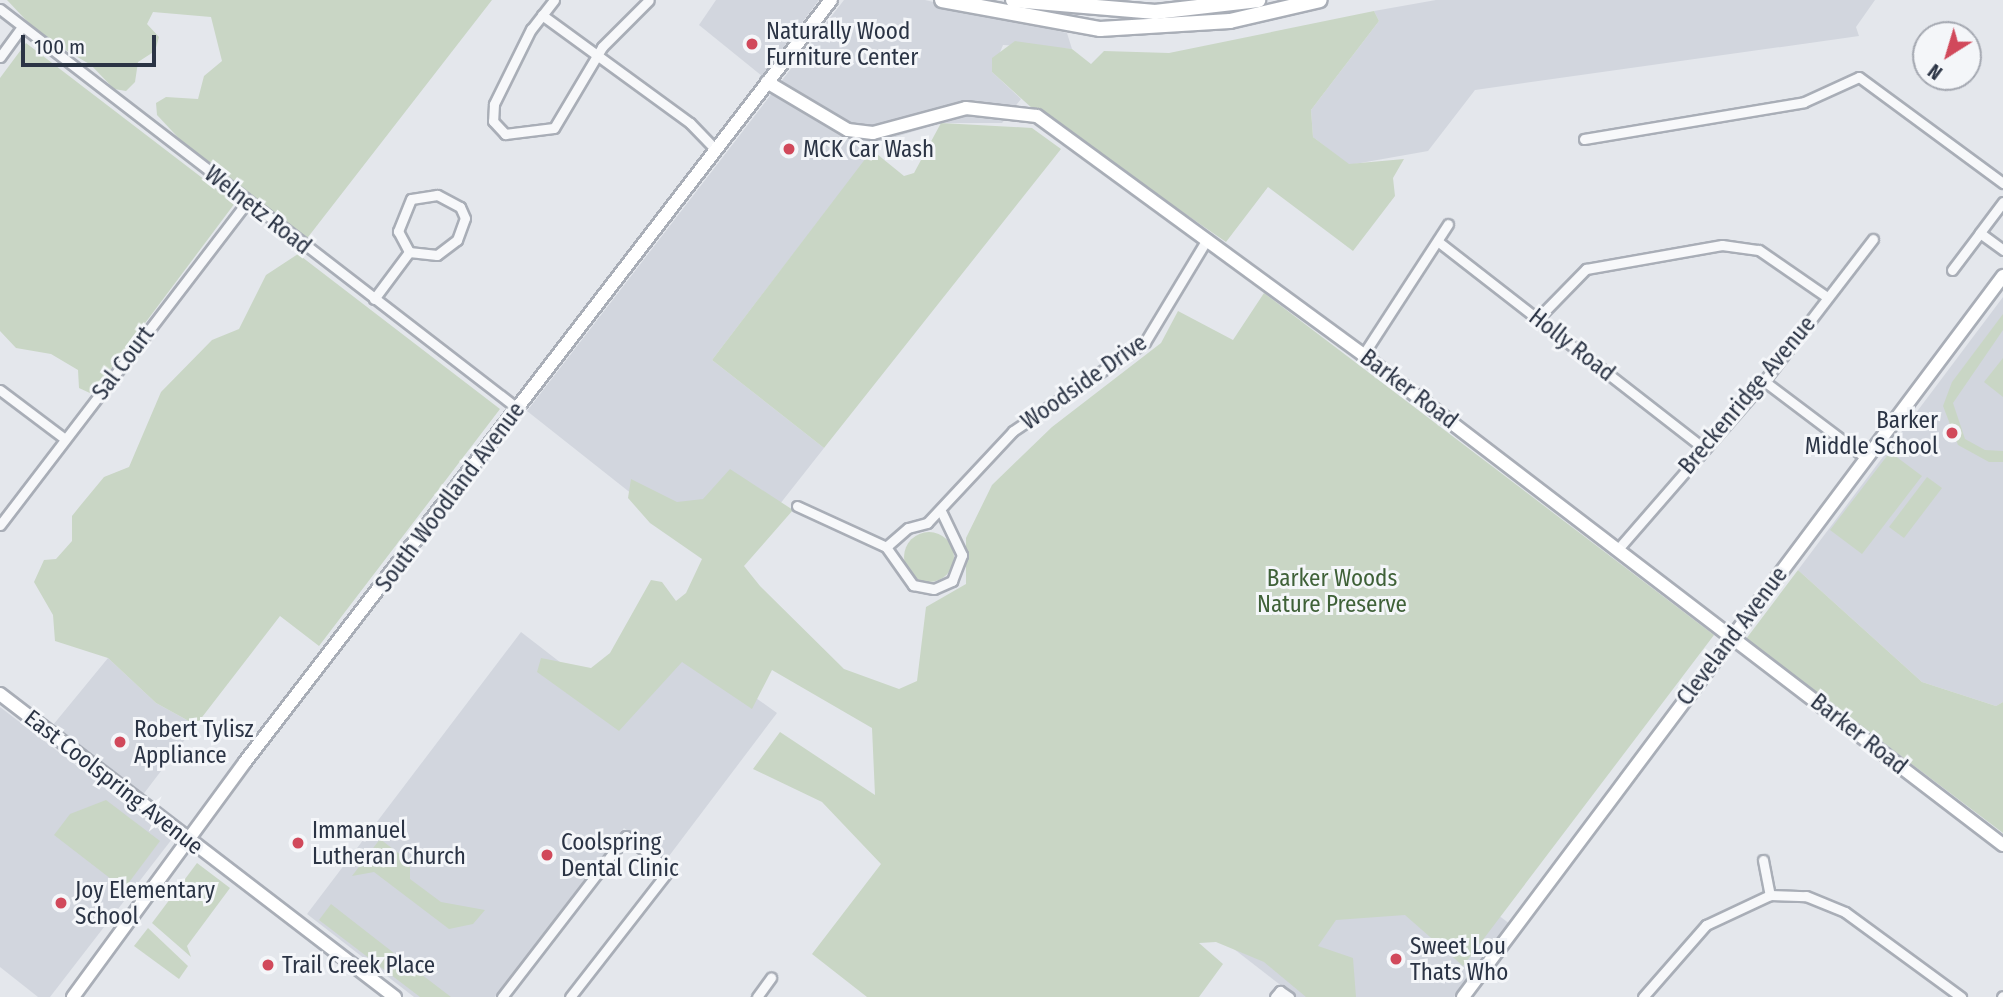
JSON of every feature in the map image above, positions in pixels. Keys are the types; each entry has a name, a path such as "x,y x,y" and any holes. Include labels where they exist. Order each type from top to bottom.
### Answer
{"main road":[{"path":"942,0 1100,29 1208,24 1320,0"},
{"path":"1013,0 1155,12 1258,0"}],"street":[{"path":"554,0 542,15 494,104 498,131 554,128 595,56 649,0"},
{"name":"South Woodland Avenue","path":"73,997 188,839 831,0"},
{"name":"Welnetz Road","path":"0,9 517,408"},
{"path":"542,15 690,123 716,150"},
{"path":"0,57 22,27"},
{"path":"1584,139 1804,102 1859,77 2003,183"},
{"name":"Barker Road","path":"767,82 848,130 873,133 966,108 1037,116 1363,355 2003,845"},
{"path":"437,195 460,207 463,229 448,249 423,256 409,252 398,231 411,199 437,195"},
{"name":"Sal Court","path":"0,525 247,202"},
{"path":"1952,270 2003,202"},
{"path":"1363,355 1440,243 1448,224"},
{"path":"1980,233 2003,250"},
{"name":"Breckenridge Avenue","path":"1619,550 1703,448 1764,380 1873,239"},
{"name":"Woodside Drive","path":"887,547 908,528 942,513 1013,431 1145,342 1206,241"},
{"name":"Holly Road","path":"1440,243 1703,448"},
{"path":"1538,318 1586,268 1721,245 1759,250 1828,297"},
{"path":"374,299 409,252"},
{"name":"Cleveland Avenue","path":"1463,997 2003,276"},
{"path":"1764,380 1866,458"},
{"path":"0,390 65,439"},
{"path":"797,506 887,547 912,585 934,589 952,581 962,555 942,513"},
{"name":"East Coolspring Avenue","path":"0,694 395,997"},
{"path":"502,997 626,836 669,870 570,997"},
{"path":"1763,860 1770,895"},
{"path":"1643,997 1706,925 1770,895 1806,896 1845,912 1961,997"},
{"path":"757,997 771,978"}],"shaded area":[{"path":"716,0 819,0 762,76 699,25"},
{"path":"844,0 925,0 1067,33 1072,49 1003,45 992,72 1021,99 1002,123 941,123 879,142 712,360 824,448 728,570 527,411"},
{"path":"1436,0 1875,0 1856,27 1859,36 1475,90 1428,151 1349,165 1313,137 1311,110 1379,21 1374,11"},
{"name":"Barker Middle School","path":"2003,297 2003,702 1996,706 1922,682 1798,570"},
{"path":"521,632 631,717 687,649 777,713 666,860 624,828 495,997 414,997 307,914"},
{"path":"108,658 156,703 196,725 142,796 53,725"},
{"name":"Joy Elementary School","path":"0,707 172,839 50,997 38,997 0,967"},
{"path":"1327,786 1510,924 1454,997 1296,997 1212,932"}],"green space":[{"path":"7,0 492,0 305,241 187,147 157,115 156,103 166,97 198,99 204,76 222,61 211,17 153,12 147,24 159,37 155,51 138,62 135,82 126,91 114,89 91,65 40,35"},
{"path":"1374,11 1379,21 1311,110 1313,137 1349,164 1404,159 1393,178 1395,196 1353,251 1268,187 1226,242 1033,109 992,72 992,58 1015,41 1072,49 1091,64 1104,51 1169,53"},
{"path":"26,43 235,203 92,394 79,388 78,370 51,354 16,348 0,331 0,78"},
{"path":"941,123 1032,128 1061,149 824,448 712,360 872,150 904,176 914,173"},
{"path":"298,254 500,409 319,646 280,616 196,725 156,703 108,658 55,641 53,615 34,582 44,560 56,559 72,541 72,516 80,506 104,477 129,467 161,392 212,340 239,329 266,275"},
{"name":"Barker Woods Nature Preserve","path":"1264,293 1714,635 1463,966 1405,915 1336,920 1318,946 1353,958 1356,997 1306,997 1264,962 1216,942 1199,943 1223,964 1199,997 867,997 812,954 881,864 822,802 753,769 780,732 875,795 872,728 772,670 752,709 682,662 619,731 537,672 541,658 591,668 610,653 651,580 662,582 676,601 686,593 702,559 650,523 628,498 631,479 677,502 703,499 730,469 793,510 744,566 760,586 844,669 899,689 917,681 926,607 966,584 966,538 992,485 1052,427 1161,343 1178,311 1233,340"},
{"path":"2003,314 2003,330 1953,403 1965,439 1985,450 2003,451 2003,462 1989,462 1958,445 1943,406 1952,382"},
{"path":"2003,358 2003,397 1984,382"},
{"path":"1890,452 1922,476 1862,554 1830,530"},
{"path":"1927,477 1942,488 1904,538 1889,527"},
{"path":"929,532 947,539 954,557 947,575 929,582 911,575 904,557 911,539"},
{"path":"1798,570 1922,682 1996,706 2003,702 2003,833 1746,639"},
{"path":"106,800 160,841 124,889 54,835 70,814"},
{"path":"380,839 410,862 410,879 441,902 485,910 473,924 449,929 374,872 352,876"},
{"path":"197,863 230,888 187,946 191,957 152,923"},
{"path":"331,904 451,997 420,997 319,920"},
{"path":"148,928 188,966 179,979 134,946"}],"place":[{"name":"Naturally Wood Furniture Center","path":"752,44"},
{"name":"MCK Car Wash","path":"789,149"},
{"name":"Barker Middle School","path":"1952,433"},
{"name":"Robert Tylisz Appliance","path":"120,742"},
{"name":"Immanuel Lutheran Church","path":"298,843"},
{"name":"Coolspring Dental Clinic","path":"547,855"},
{"name":"Joy Elementary School","path":"61,903"},
{"name":"Sweet Lou Thats Who","path":"1396,959"},
{"name":"Trail Creek Place","path":"268,965"}]}
